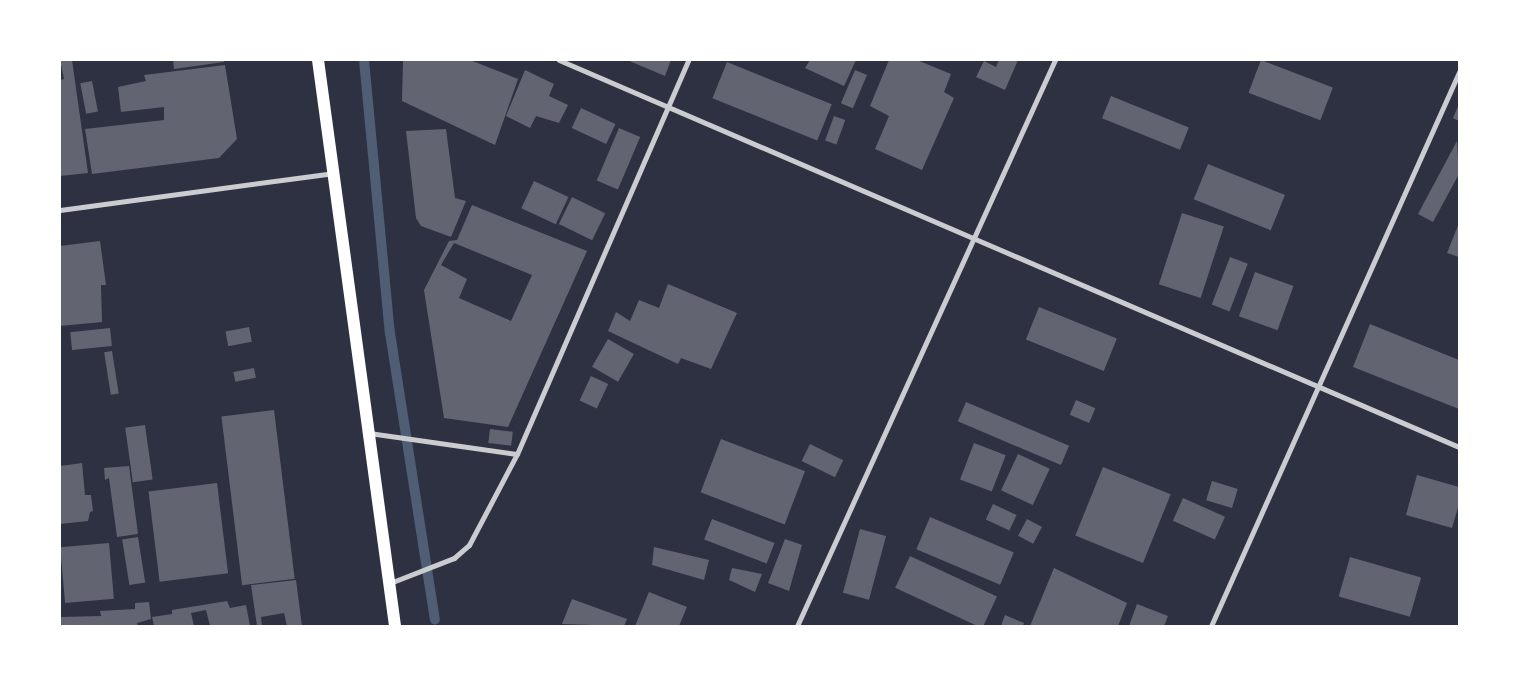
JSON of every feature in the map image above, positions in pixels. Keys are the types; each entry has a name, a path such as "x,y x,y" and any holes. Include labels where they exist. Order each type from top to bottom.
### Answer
{"main road":[{"path":"318,60 395,626"}],"street":[{"path":"560,60 1459,447"},
{"path":"389,583 454,558 469,545 517,454 688,60"},
{"path":"797,626 1055,60"},
{"path":"1212,626 1459,72"},
{"path":"60,210 333,172"},
{"path":"369,433 517,454"}],"building":[{"path":"60,60 72,60 88,173 60,176 60,80 64,79"},
{"path":"173,60 224,60 224,62 174,69"},
{"path":"403,60 470,60 518,79 495,145 402,101"},
{"path":"627,60 671,60 665,76"},
{"path":"810,60 856,60 844,86 805,68"},
{"path":"889,60 917,60 951,74 944,92 954,98 922,170 875,149 889,116 870,106"},
{"path":"999,60 1018,60 1005,90 976,77 984,61 996,67"},
{"path":"1261,60 1333,88 1320,120 1248,93"},
{"path":"727,62 832,104 817,140 712,98"},
{"path":"225,65 237,139 219,158 92,174 85,129 164,120 164,107 121,112 118,87 146,81 144,75"},
{"path":"525,70 554,84 549,96 568,105 559,123 536,116 530,128 506,116"},
{"path":"855,70 867,75 853,108 841,103"},
{"path":"92,81 98,111 86,114 80,83"},
{"path":"1111,96 1189,127 1180,150 1102,118"},
{"path":"1459,104 1459,121 1453,118"},
{"path":"581,108 615,124 606,144 572,128"},
{"path":"834,116 845,120 836,145 825,140"},
{"path":"619,128 640,137 618,189 597,180"},
{"path":"446,129 455,198 466,201 451,237 421,226 416,218 406,131"},
{"path":"1457,141 1459,174 1433,222 1418,214"},
{"path":"1208,164 1285,195 1271,230 1194,199"},
{"path":"534,181 568,197 556,224 521,208"},
{"path":"572,197 605,213 592,240 559,224"},
{"path":"472,205 587,251 508,427 444,418 424,290 449,241 457,240","holes":["454,243 532,275 511,321 459,298 467,279 441,265"]},
{"path":"1182,213 1224,227 1201,298 1159,284"},
{"path":"1459,223 1459,257 1447,253"},
{"path":"100,241 106,285 101,285 102,322 60,326 60,246"},
{"path":"1230,257 1248,264 1229,311 1212,305"},
{"path":"1255,272 1294,286 1277,330 1239,316"},
{"path":"668,284 737,313 711,369 681,358 678,364 608,331 616,312 630,321 639,300 659,308"},
{"path":"1039,307 1117,338 1104,371 1026,339"},
{"path":"1370,324 1459,360 1459,409 1353,367"},
{"path":"249,327 252,342 228,346 225,332"},
{"path":"110,328 112,346 72,350 70,332"},
{"path":"608,339 634,354 618,382 592,367"},
{"path":"112,351 119,393 111,395 104,352"},
{"path":"254,368 256,378 235,382 233,372"},
{"path":"591,376 608,384 597,409 580,400"},
{"path":"1076,400 1095,408 1089,423 1070,415"},
{"path":"966,402 1069,446 1061,465 958,421"},
{"path":"274,410 295,579 242,585 221,416"},
{"path":"145,425 153,479 133,482 125,428"},
{"path":"490,429 513,432 511,446 488,443"},
{"path":"721,439 805,471 785,524 701,492"},
{"path":"974,443 1006,455 992,492 960,479"},
{"path":"810,444 843,460 835,477 802,461"},
{"path":"1018,454 1050,469 1033,505 1001,490"},
{"path":"82,463 85,495 91,495 93,511 90,512 88,521 60,524 60,466"},
{"path":"129,466 138,534 117,537 109,478 105,480 104,468"},
{"path":"1103,467 1171,494 1143,563 1075,536"},
{"path":"1417,475 1459,487 1459,504 1452,528 1406,515"},
{"path":"1212,481 1238,489 1232,508 1206,500"},
{"path":"217,483 228,573 160,582 149,491"},
{"path":"1183,498 1225,517 1215,540 1173,521"},
{"path":"993,504 1017,515 1009,530 986,519"},
{"path":"930,517 1014,553 1000,585 916,549"},
{"path":"712,519 775,543 767,564 704,540"},
{"path":"1027,519 1042,527 1033,544 1018,536"},
{"path":"860,529 886,536 869,600 843,593"},
{"path":"138,537 145,582 129,585 122,540"},
{"path":"785,539 802,545 789,591 768,583"},
{"path":"109,543 114,599 65,603 60,547"},
{"path":"654,547 709,560 704,580 652,565"},
{"path":"910,556 997,597 983,626 977,626 895,588"},
{"path":"1350,557 1421,577 1410,617 1339,596"},
{"path":"732,568 762,574 755,592 729,580"},
{"path":"1054,568 1127,603 1118,626 1030,626"},
{"path":"296,580 302,626 287,626 284,613 261,617 262,626 257,626 251,585"},
{"path":"649,592 687,607 679,626 635,626"},
{"path":"572,599 627,619 624,626 562,624"},
{"path":"227,601 230,608 246,605 250,626 210,626 206,610 191,613 194,626 154,626 152,617 172,614 172,610"},
{"path":"149,602 151,619 137,623 138,626 60,626 60,617 101,616 100,611 135,609 135,603"},
{"path":"1137,604 1168,616 1164,626 1129,626"},
{"path":"1005,615 1024,623 1023,626 1001,626"}],"waterway":[{"path":"364,60 390,333 435,619"}]}
